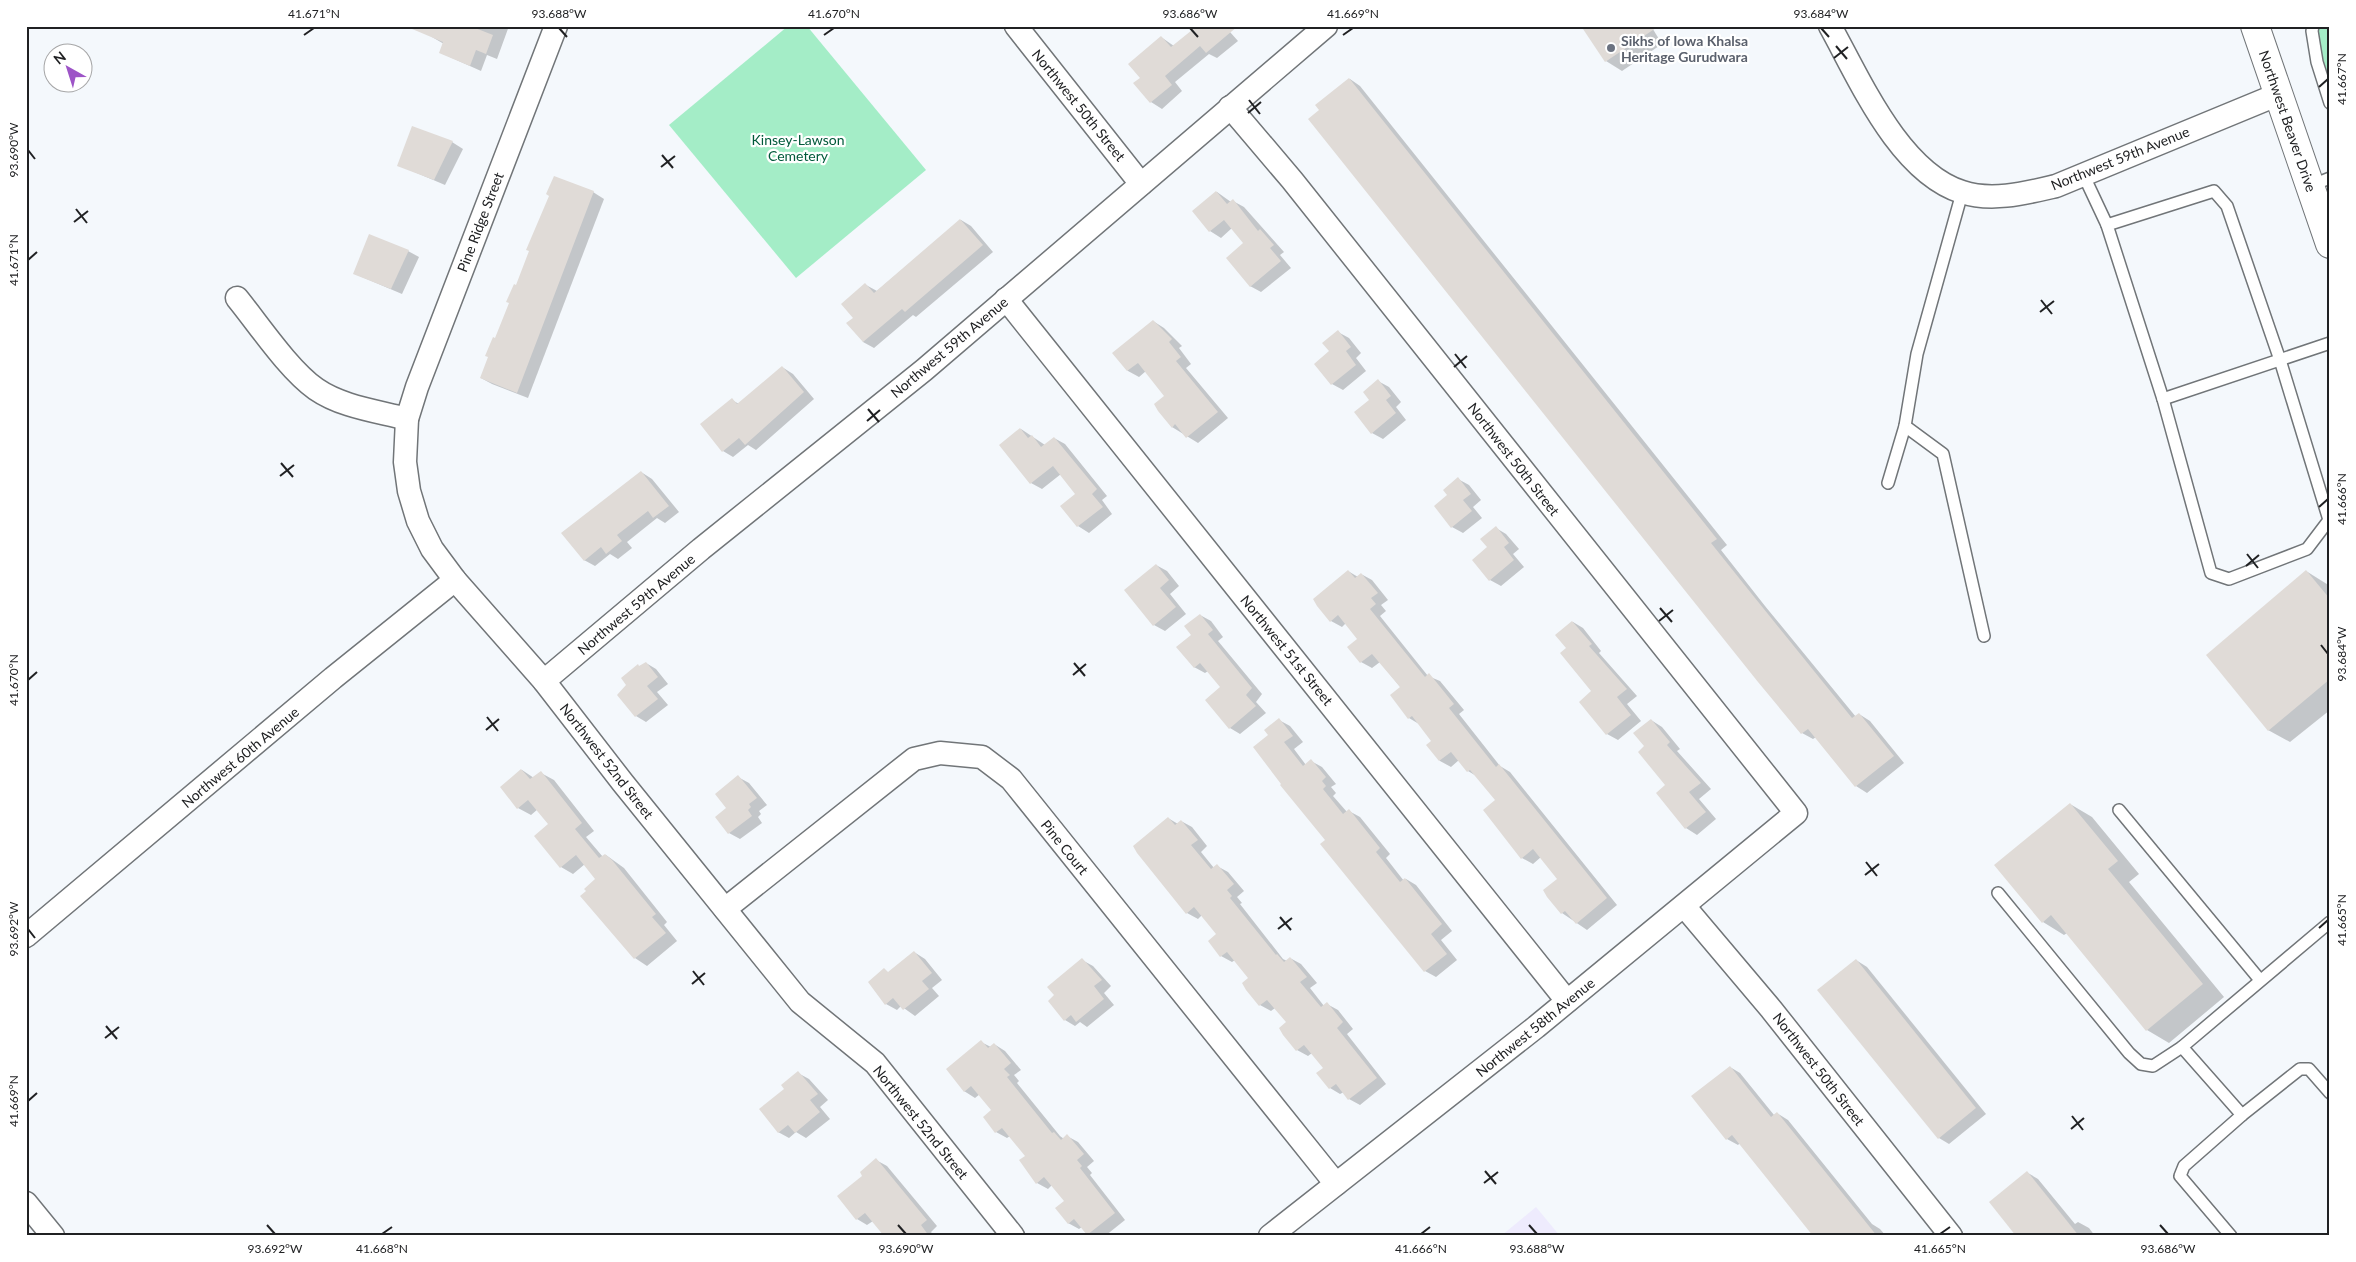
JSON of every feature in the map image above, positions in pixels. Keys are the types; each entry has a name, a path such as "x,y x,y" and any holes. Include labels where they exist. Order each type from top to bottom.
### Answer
{"main road":[{"name":"Northwest Beaver Drive","path":"2255,26 2279,94 2320,182 2330,244"}],"street":[{"name":"Pine Ridge Street","path":"407,419 416,387 556,26"},
{"name":"Northwest 50th Street","path":"1016,26 1141,184"},
{"name":"Northwest 59th Avenue","path":"544,681 701,550 924,370 1326,26"},
{"name":"Northwest 59th Avenue","path":"1830,26 1876,108 1909,155 1936,180 1962,193 1988,196 2017,195 2056,186 2279,94"},
{"name":"Northwest 50th Street","path":"1230,107 1292,180 1796,813"},
{"path":"237,298 292,365 315,388 344,403 407,419"},
{"name":"Northwest 51st Street","path":"1006,299 1567,1001"},
{"name":"Northwest 52nd Street","path":"407,419 405,462 409,490 418,521 432,549 455,580 544,681 623,783 800,1002 875,1064 1013,1236"},
{"name":"Northwest 60th Avenue","path":"26,936 333,678 455,580"},
{"name":"Pine Court","path":"726,909 914,759 940,753 982,757 1011,780 1336,1184"},
{"name":"Northwest 58th Avenue","path":"1270,1236 1567,1001 1796,813"},
{"name":"Northwest 50th Street","path":"1684,906 1771,1009 1951,1236"},
{"path":"26,1203 53,1236"}],"lane":[{"path":"2313,26 2312,31 2317,62 2330,103"},
{"path":"2083,174 2108,225 2163,400 2211,573 2229,579 2307,549 2329,520 2280,360 2227,206 2214,191 2108,225"},
{"path":"1888,483 1905,426 1917,354 1962,193"},
{"path":"2163,400 2330,343"},
{"path":"1905,426 1943,454 1984,636"},
{"path":"2119,810 2260,980"},
{"path":"1998,893 2129,1054 2140,1064 2153,1066 2182,1047 2330,922"},
{"path":"2182,1047 2242,1115"},
{"path":"2231,1236 2180,1176 2184,1166 2242,1115 2300,1069 2309,1069 2330,1093"}],"shaded area":[{"path":"1536,1207 1560,1236 1501,1236"}],"green space":[{"name":"Kinsey-Lawson Cemetery","path":"788,26 807,26 926,170 796,278 669,125"},
{"path":"2309,26 2330,26 2330,90"}],"building":[{"path":"405,26 470,26 493,35 486,54 476,50 470,66 439,53 443,42"},
{"path":"1197,26 1238,26 1206,53 1200,46 1165,76 1172,85 1150,103 1133,83 1140,78 1128,64 1161,36 1171,47"},
{"name":"Sikhs of Iowa Khalsa Heritage Gurudwara","path":"1581,26 1659,26 1605,62"},
{"path":"1349,78 1717,539 1711,543 1755,598 1852,718 1859,713 1894,756 1855,787 1808,729 1801,734 1758,682 1308,119 1319,110 1315,105"},
{"path":"412,126 453,141 434,180 397,166"},
{"path":"554,176 594,191 517,393 480,378 488,357 485,356 493,337 495,338 509,303 506,302 514,284 516,285 529,251 526,250 549,196 546,194"},
{"path":"1216,191 1227,204 1233,199 1258,231 1260,229 1274,245 1270,248 1281,261 1250,287 1226,258 1243,243 1224,220 1209,232 1192,211"},
{"path":"960,219 983,245 905,312 902,309 863,342 846,323 853,318 841,304 865,283 874,293"},
{"path":"369,234 409,250 391,289 353,274"},
{"path":"1153,320 1172,339 1169,342 1181,357 1176,361 1218,412 1186,438 1175,424 1172,428 1158,411 1154,404 1164,396 1138,363 1127,371 1112,353"},
{"path":"1338,330 1351,347 1346,351 1356,365 1331,385 1314,364 1329,351 1322,343"},
{"path":"782,366 804,392 745,445 739,438 722,452 700,424 732,398 737,404"},
{"path":"1378,379 1391,396 1386,400 1396,413 1371,434 1354,412 1369,400 1363,392"},
{"path":"1020,428 1028,438 1032,435 1041,447 1054,437 1097,489 1092,494 1103,507 1077,527 1060,506 1075,494 1053,466 1030,484 999,445"},
{"path":"641,471 669,506 653,518 648,511 617,535 622,541 606,554 601,547 584,561 561,533"},
{"path":"1458,477 1471,494 1463,500 1472,511 1451,528 1434,506 1447,495 1443,490"},
{"path":"1496,526 1509,543 1504,547 1514,560 1489,581 1472,560 1487,547 1480,539"},
{"path":"1156,564 1169,580 1160,588 1176,607 1153,626 1124,590"},
{"path":"1348,570 1355,578 1361,573 1378,593 1371,598 1376,604 1370,609 1425,677 1429,673 1454,704 1449,708 1496,767 1499,764 1607,898 1576,924 1565,911 1561,914 1547,897 1543,890 1557,879 1533,849 1521,859 1483,810 1495,800 1470,770 1467,772 1451,752 1439,761 1426,745 1431,741 1412,716 1408,719 1390,695 1400,687 1372,654 1360,663 1347,647 1357,639 1338,615 1330,622 1317,606 1313,599"},
{"path":"2306,570 2330,599 2330,679 2268,731 2206,655"},
{"path":"1200,614 1213,630 1208,634 1252,688 1246,695 1256,706 1229,729 1205,700 1220,687 1200,663 1194,668 1176,647 1191,635 1184,626"},
{"path":"1572,621 1592,644 1589,646 1627,689 1617,697 1631,715 1606,735 1579,702 1591,691 1560,653 1566,648 1555,635"},
{"path":"646,662 658,677 647,686 658,699 635,717 617,695 626,685 621,678 638,664 639,666"},
{"path":"1279,718 1293,736 1284,742 1303,766 1311,759 1326,777 1322,781 1326,786 1323,789 1343,814 1349,809 1380,848 1376,852 1400,882 1405,878 1442,924 1431,934 1447,954 1424,972 1320,844 1325,840 1280,785 1253,747 1268,735 1264,730"},
{"path":"1651,719 1670,742 1667,745 1701,783 1689,792 1706,812 1685,829 1656,793 1665,785 1638,752 1644,746 1633,733"},
{"path":"521,769 530,779 541,771 582,823 575,829 599,858 605,854 612,860 656,914 652,917 666,933 634,959 580,896 586,891 584,889 595,879 576,855 560,868 534,836 548,824 528,800 517,809 500,787"},
{"path":"738,775 757,798 749,804 751,807 748,810 752,816 728,834 715,817 726,808 715,794"},
{"path":"2070,803 2118,861 2108,869 2203,984 2146,1031 2051,915 2042,923 1994,865"},
{"path":"1168,817 1175,825 1181,820 1198,840 1191,845 1211,869 1217,864 1234,884 1227,890 1232,896 1230,898 1276,955 1284,962 1290,957 1307,977 1300,982 1321,1007 1327,1002 1343,1022 1337,1028 1377,1078 1348,1100 1336,1084 1329,1089 1316,1073 1323,1068 1304,1045 1296,1051 1283,1035 1279,1028 1286,1022 1267,1000 1259,1006 1246,990 1242,983 1248,978 1227,952 1220,957 1208,941 1216,934 1194,907 1186,914 1137,853 1133,846"},
{"path":"914,951 932,973 922,981 929,989 903,1010 893,998 885,1005 868,982 884,968 888,972"},
{"path":"1082,958 1102,980 1094,986 1104,999 1076,1022 1071,1015 1064,1021 1048,1001 1054,995 1047,987"},
{"path":"1856,959 1976,1108 1938,1139 1817,990"},
{"path":"981,1040 988,1048 994,1043 1011,1063 1004,1069 1010,1075 1007,1077 1052,1133 1054,1132 1061,1140 1067,1134 1084,1154 1077,1160 1082,1166 1080,1168 1115,1213 1087,1235 1074,1219 1068,1224 1055,1208 1064,1201 1044,1177 1036,1184 1019,1160 1025,1156 1002,1128 995,1133 983,1117 991,1110 971,1086 964,1092 946,1069"},
{"path":"1730,1066 1771,1117 1777,1112 1877,1236 1813,1236 1732,1135 1726,1140 1691,1096"},
{"path":"798,1071 818,1094 810,1100 820,1112 795,1133 788,1125 778,1133 759,1109 784,1089 781,1085"},
{"path":"876,1158 927,1220 921,1225 929,1236 884,1236 865,1213 856,1220 837,1196 862,1176 860,1172"},
{"path":"2027,1171 2079,1236 2016,1236 1989,1202"}],"place":[{"name":"Sikhs of Iowa Khalsa Heritage Gurudwara","path":"1611,48"}]}
